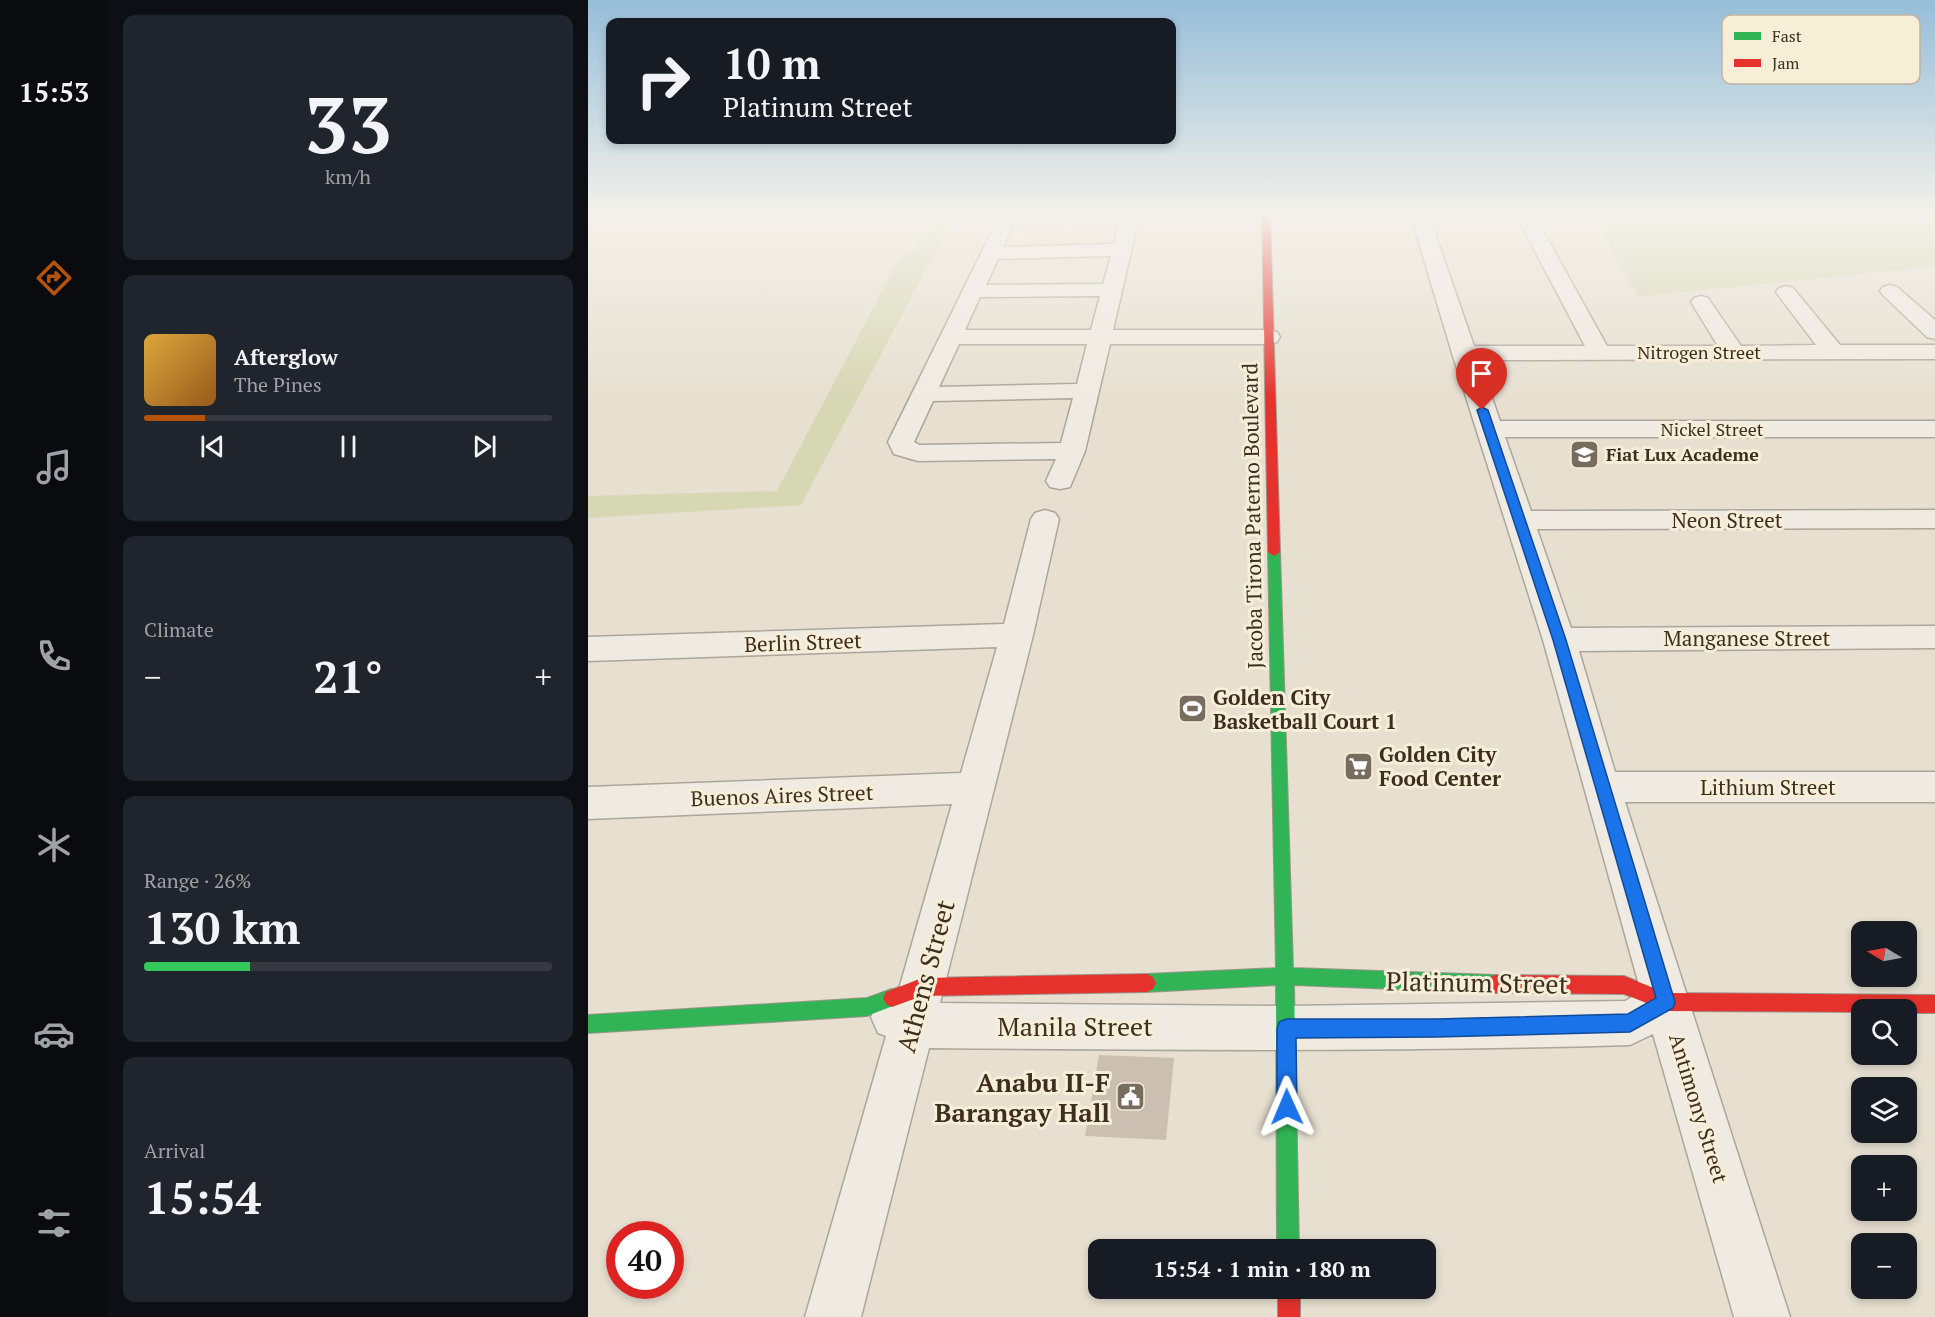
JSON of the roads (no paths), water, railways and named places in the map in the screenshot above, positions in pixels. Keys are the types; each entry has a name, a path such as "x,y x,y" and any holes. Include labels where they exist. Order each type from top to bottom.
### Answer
{"street":[{"path":"982,274 900,442 903,449 918,453 1072,451"},
{"path":"1060,481 1072,451 1116,274"},
{"name":"Jacoba Tirona Paterno Boulevard","path":"1267,274 1285,976 1288,1239"},
{"name":"Antimony Street","path":"1438,274 1559,640 1601,787 1762,1317"},
{"path":"1557,274 1600,353"},
{"path":"974,291 1112,290"},
{"path":"1890,291 1935,332"},
{"path":"1786,292 1834,353"},
{"path":"1701,303 1733,351"},
{"path":"952,337 1269,337"},
{"name":"Nitrogen Street","path":"1463,353 1935,352"},
{"path":"924,394 1088,391"},
{"name":"Nickel Street","path":"1489,429 1935,429"},
{"name":"Athens Street","path":"833,1317 1017,634 1045,519"},
{"name":"Neon Street","path":"1518,520 1935,519"},
{"name":"Berlin Street","path":"588,649 1017,634"},
{"name":"Manganese Street","path":"1559,640 1935,636"},
{"name":"Lithium Street","path":"1601,787 1935,787"},
{"name":"Buenos Aires Street","path":"588,803 976,788"},
{"name":"Platinum Street","path":"1285,976 1433,983 1624,985 1666,1002 1935,1004"},
{"name":"Manila Street","path":"917,1006 1100,986 1285,976"},
{"name":"Platinum Street","path":"1286,1029 1630,1023 1666,1002"},
{"name":"Manila Street","path":"588,1024 917,1006 1286,1029"},
{"path":"1289,1299 1289,1317"}],"place":[{"name":"Fiat Lux Academe","path":"1585,454"},
{"name":"Golden City Basketball Court 1","path":"1192,709"},
{"name":"Golden City Food Center","path":"1358,766"},
{"name":"Anabu II-F Barangay Hall","path":"1131,1097"}]}
